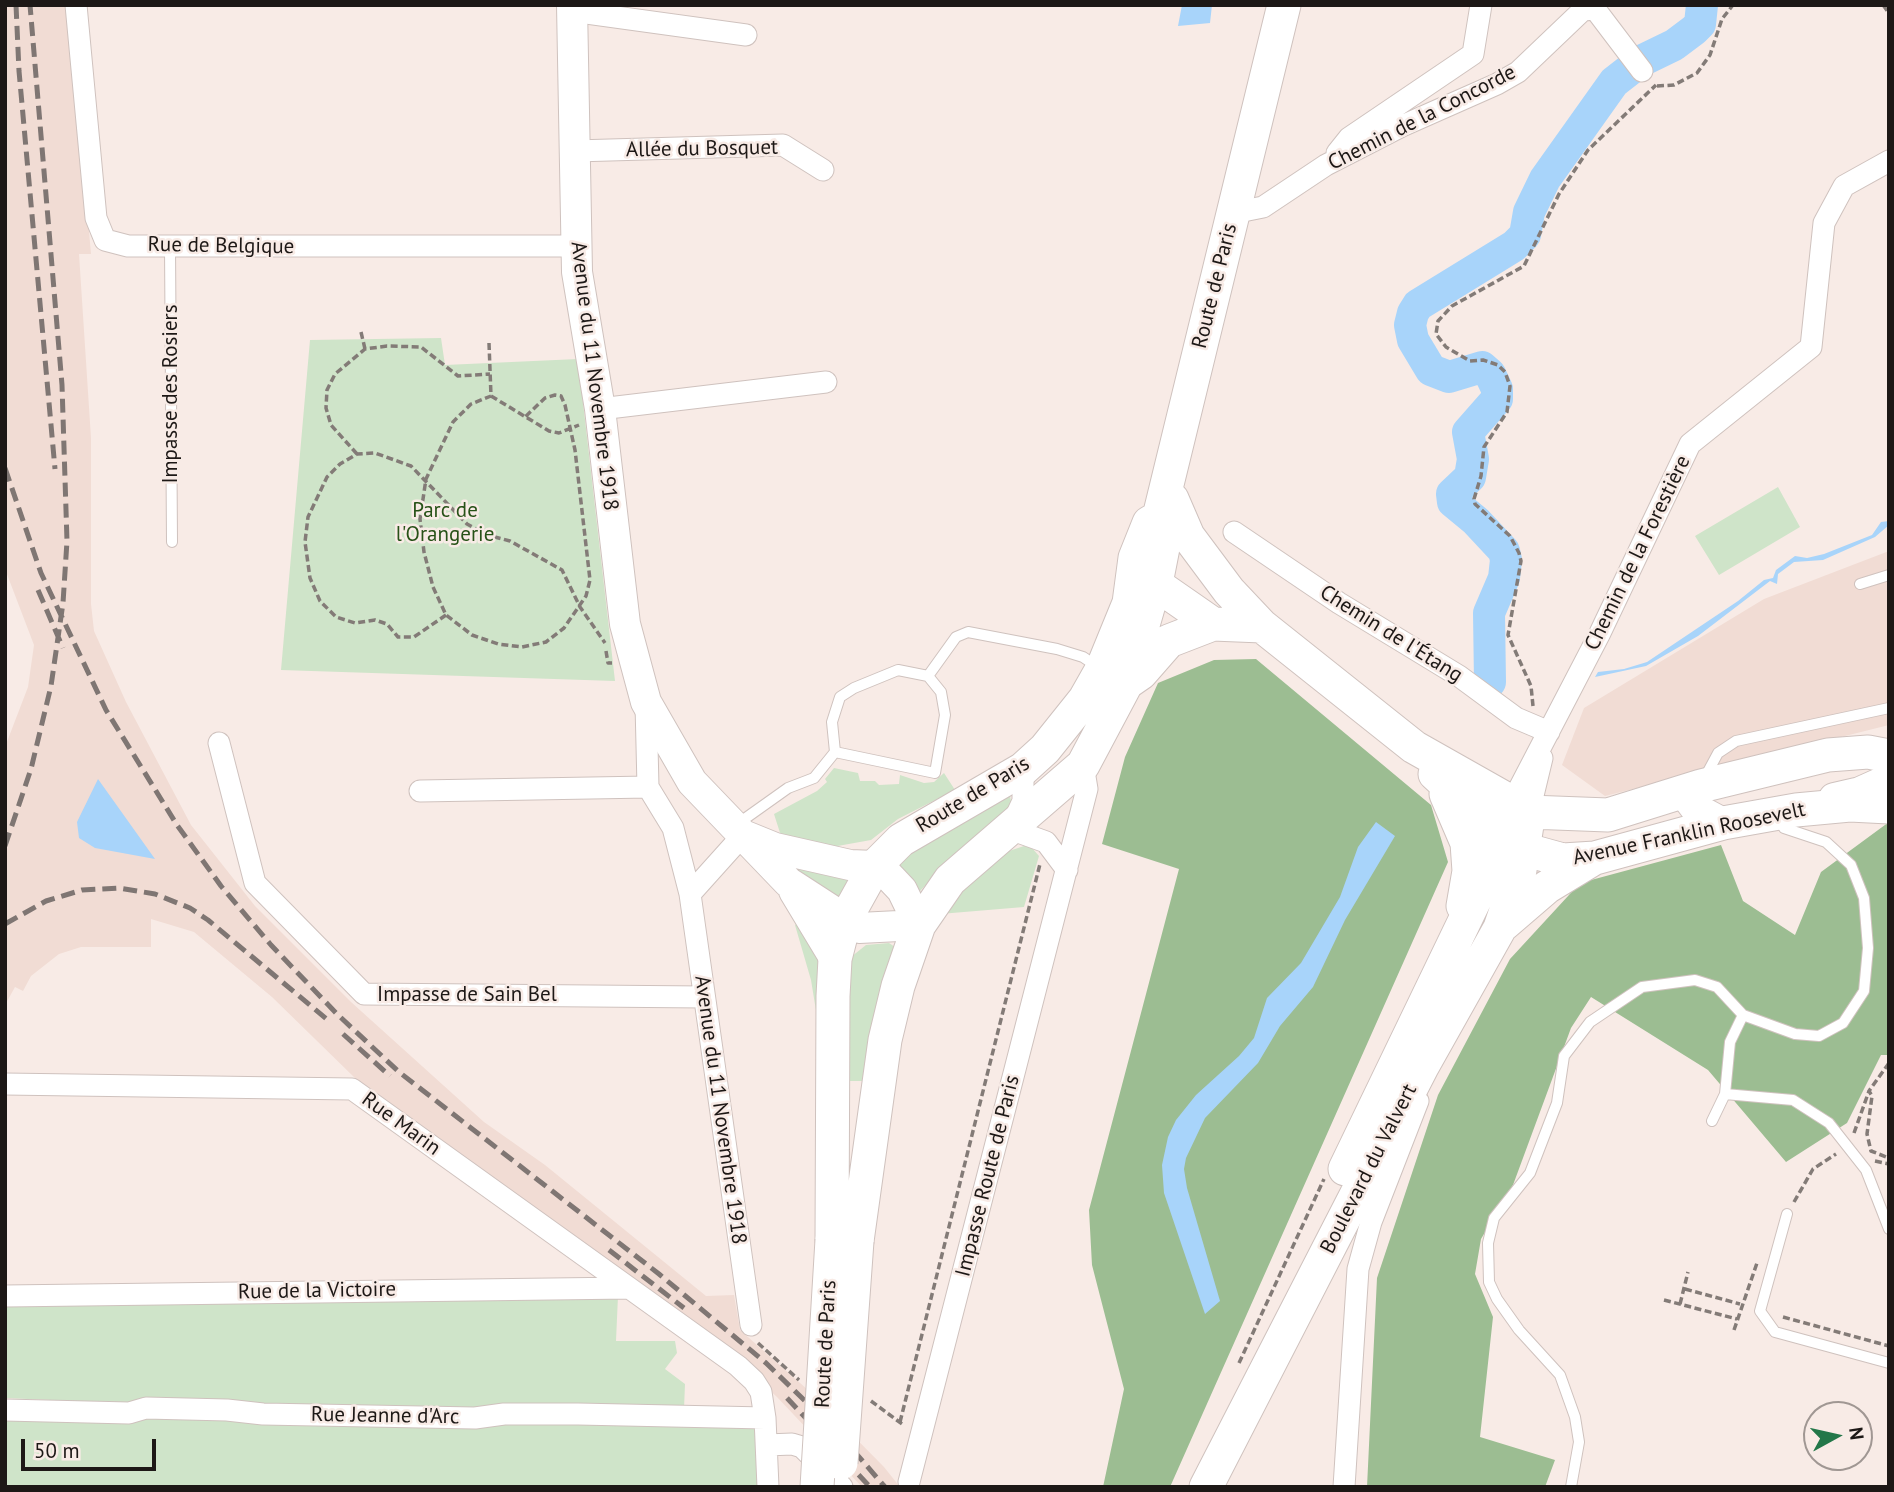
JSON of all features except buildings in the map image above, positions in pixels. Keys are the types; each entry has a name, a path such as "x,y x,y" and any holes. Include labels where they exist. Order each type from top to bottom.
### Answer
{"main road":[{"name":"Route de Paris","path":"817,1487 845,1241 898,986 919,925 950,880 1083,765 1115,681 1142,593 1147,555 1166,508 1239,209 1284,5"},
{"name":"Route de Paris","path":"1239,209 1294,5"},
{"name":"Avenue du 11 Novembre 1918","path":"572,8 576,246 600,409 625,624 646,702 692,782 788,882 845,920 870,930 919,925"},
{"path":"1166,508 1228,591 1262,626 1414,747 1434,773 1459,819 1467,843 1469,871 1465,900 1429,991"},
{"path":"1142,593 1228,591"},
{"path":"1142,593 1213,624 1262,626"},
{"path":"1115,681 1140,673 1169,641 1213,624"},
{"name":"Route de Paris","path":"841,1487 845,1241 835,959 845,920 875,866 910,833 1023,769 1045,749 1085,699 1115,681"},
{"name":"Avenue Franklin Roosevelt","path":"1414,747 1520,808 1608,816 1697,787 1828,755 1868,752 1889,756"},
{"path":"1828,755 1846,762 1853,779 1845,793 1834,798"},
{"name":"Avenue Franklin Roosevelt","path":"1434,773 1513,843 1563,860 1595,858 1723,823 1776,813 1850,805 1889,807"},
{"path":"1697,787 1689,800 1695,808 1723,823 1750,813 1860,792 1889,779"},
{"name":"Chemin de la Forestière","path":"1513,843 1520,808"},
{"name":"Avenue du 11 Novembre 1918","path":"739,830 775,848 850,865 875,866"},
{"name":"Boulevard du Valvert","path":"1205,1487 1422,1067 1500,928 1517,881 1513,843"},
{"name":"Boulevard du Valvert","path":"1205,1487 1212,1445 1429,991 1513,843"},
{"path":"1500,928 1537,894 1595,858"},
{"path":"875,866 886,872 902,890 919,925"},
{"path":"788,882 835,959"}],"street":[{"name":"Rue de Belgique","path":"76,5 96,218 105,240 128,246 576,246"},
{"path":"1326,165 1349,138 1473,54 1482,5"},
{"path":"572,8 746,34"},
{"name":"Chemin de la Concorde","path":"1239,209 1263,207 1326,165 1507,78 1583,10 1595,9 1644,72"},
{"name":"Allée du Bosquet","path":"576,151 783,145 823,170"},
{"name":"Chemin de la Forestière","path":"1520,808 1540,728 1690,444 1811,347 1824,223 1844,186 1889,161"},
{"path":"600,409 826,382"},
{"name":"Chemin de l'Étang","path":"1234,532 1339,603 1459,676 1516,718 1540,728"},
{"name":"Avenue du 11 Novembre 1918","path":"646,702 648,787 673,828 690,894 751,1325"},
{"name":"Impasse de Sain Bel","path":"219,743 255,883 364,994 704,997"},
{"name":"Impasse Route de Paris","path":"909,1482 1087,789 1083,765"},
{"path":"1023,769 1023,801 1010,829 1046,842 1067,870"},
{"path":"421,791 648,787"},
{"path":"690,894 739,830"},
{"path":"1343,1487 1347,1467 1358,1269 1371,1222 1417,1109 1422,1067"},
{"name":"Rue Marin","path":"5,1084 352,1089 754,1381 761,1392 765,1418"},
{"path":"1358,1141 1371,1222"},
{"name":"Rue de la Victoire","path":"5,1296 629,1288"},
{"name":"Rue Jeanne d'Arc","path":"5,1410 129,1413 146,1408 227,1410 263,1414 475,1418 503,1414 765,1418"},
{"path":"765,1418 768,1487"},
{"path":"767,1445 802,1447 841,1487"}],"lane":[{"name":"Impasse des Rosiers","path":"170,246 172,541"},
{"path":"1860,584 1889,575"},
{"path":"928,676 956,638 968,632 1057,649 1083,657 1115,681"},
{"path":"739,830 788,788 814,778 835,752 832,722 840,697 854,688 898,670 928,676 940,692 945,715 935,773 835,752"},
{"path":"1697,787 1718,753 1736,741 1889,708"},
{"path":"1572,1487 1579,1442 1575,1417 1560,1375 1519,1330 1497,1299 1489,1282 1488,1243 1494,1218 1530,1173 1557,1103 1564,1056 1590,1022 1642,987 1695,980 1717,987 1744,1014 1795,1034 1819,1036 1843,1023 1864,992 1868,948 1864,898 1851,865 1826,842 1784,828 1776,813"},
{"path":"1712,1121 1725,1094 1730,1042 1744,1014"},
{"path":"1725,1094 1793,1100 1829,1123 1866,1170 1889,1229"},
{"path":"1787,1214 1760,1311 1774,1332 1889,1363"}],"path":[{"path":"1540,728 1531,686 1508,635 1521,562 1519,553 1510,537 1475,504 1474,499 1481,476 1484,447 1507,412 1510,386 1505,372 1498,365 1483,360 1470,361 1446,347 1436,334 1438,321 1452,306 1524,266 1559,194 1588,150 1634,104 1644,72 1674,85 1697,73 1710,55 1722,19 1733,5"},
{"path":"1883,5 1889,13"},
{"path":"361,332 365,349"},
{"path":"489,343 491,396"},
{"path":"358,454 331,425 326,408 327,390 335,374 365,349 387,346 421,347 458,376 491,374"},
{"path":"491,396 549,431 559,433 570,430 600,409"},
{"path":"491,396 471,404 453,422 426,479 420,519 424,552 433,587 446,615 472,635 498,644 522,647 546,642 564,628 580,607 590,580 570,430 561,396 545,398 525,417"},
{"path":"446,615 414,637 398,637 387,624 375,620 355,623 336,617 320,601 310,578 305,542 307,517 327,477 358,454 375,453 411,466 467,524 487,535 510,541 562,570 580,607"},
{"path":"900,1422 1046,842"},
{"path":"1858,1126 1869,1091 1889,1063"},
{"path":"1869,1091 1872,1096 1867,1134 1871,1151 1889,1158"},
{"path":"1680,1304 1688,1272"},
{"path":"1685,1289 1741,1304"},
{"path":"1664,1300 1737,1319"},
{"path":"1760,1311 1889,1346"},
{"path":"751,1325 759,1345 803,1384 804,1374"},
{"path":"864,1396 921,1438"}],"shaded area":[{"path":"5,5 69,5 91,254 79,254 91,438 91,604 94,631 126,702 191,825 255,906 351,1002 484,1122 545,1165 706,1296 734,1295 740,1330 808,1390 884,1467 900,1487 862,1487 777,1397 733,1357 357,1080 272,997 194,932 151,919 151,947 81,947 59,954 31,976 23,991 15,987 5,1005 5,747 28,687 34,645 5,569"},
{"path":"1889,551 1889,725 1605,796 1562,765 1584,708 1764,599"}],"green space":[{"name":"Parc de l'Orangerie","path":"441,338 445,365 578,359 615,681 281,670 310,340"},
{"path":"1778,487 1800,527 1719,575 1695,536"},
{"path":"1256,659 1431,805 1448,862 1170,1487 1103,1487 1124,1389 1092,1265 1089,1210 1179,869 1102,844 1125,757 1158,683 1214,660"},
{"path":"834,768 858,773 860,781 875,781 879,785 899,784 900,775 924,783 934,782 944,773 955,790 898,819 871,840 832,847 781,836 774,814 817,791 827,782 825,779"},
{"path":"1010,796 1012,806 958,851 920,891 893,863"},
{"path":"1889,822 1889,1055 1881,1055 1847,1123 1786,1162 1708,1070 1591,997 1571,1028 1513,1185 1481,1239 1475,1274 1493,1317 1480,1437 1555,1460 1545,1487 1367,1487 1377,1278 1438,1095 1510,959 1580,883 1721,845 1743,901 1795,935 1821,872"},
{"path":"1024,846 1032,848 1039,856 1024,907 940,914 979,871 1006,852"},
{"path":"777,859 852,873 838,902"},
{"path":"800,921 818,952 822,1047 811,980 795,925"},
{"path":"889,943 895,947 868,1081 848,1081 846,961 866,945"},
{"path":"618,1296 616,1341 675,1341 677,1353 665,1369 685,1384 684,1409 189,1406 5,1398 5,1302"},
{"path":"5,1418 758,1420 763,1487 5,1487"}],"water":[{"path":"1182,5 1212,5 1210,23 1178,26"},
{"path":"1889,521 1889,525 1875,537 1823,560 1794,562 1778,574 1777,584 1770,581 1698,636 1646,666 1595,677 1598,672 1624,669 1647,662 1738,601 1764,580 1773,578 1776,570 1795,556 1807,558 1824,554 1872,535 1881,522"},
{"path":"98,779 155,859 95,848 79,838 77,822"},
{"path":"1376,822 1395,836 1345,920 1313,987 1280,1026 1258,1063 1205,1118 1186,1158 1184,1169 1187,1188 1220,1301 1205,1314 1164,1193 1162,1165 1168,1137 1176,1120 1196,1095 1239,1056 1254,1038 1267,998 1301,963 1340,897 1358,847"}],"waterway":[{"path":"1490,682 1489,613 1504,578 1506,560 1504,551 1476,521 1453,502 1452,494 1470,477 1473,459 1468,432 1497,399 1497,389 1490,374 1482,367 1449,377 1431,370 1413,340 1410,325 1413,313 1418,305 1514,246 1525,235 1529,212 1545,179 1614,82 1641,61 1674,45 1694,30 1700,24 1702,5"}],"railway":[{"path":"16,5 19,71 55,469"},
{"path":"5,846 31,769 51,686 63,603 67,541 62,385 30,5"},
{"path":"5,468 41,573 106,710 177,825 221,886 271,945 337,1014 399,1072 659,1274 766,1363 841,1436 885,1487"},
{"path":"38,590 63,648"},
{"path":"5,924 46,901 82,890 119,888 155,894 190,908 208,920 329,1021"},
{"path":"343,1034 390,1076"},
{"path":"609,1250 684,1308"},
{"path":"787,1398 870,1487"}]}
